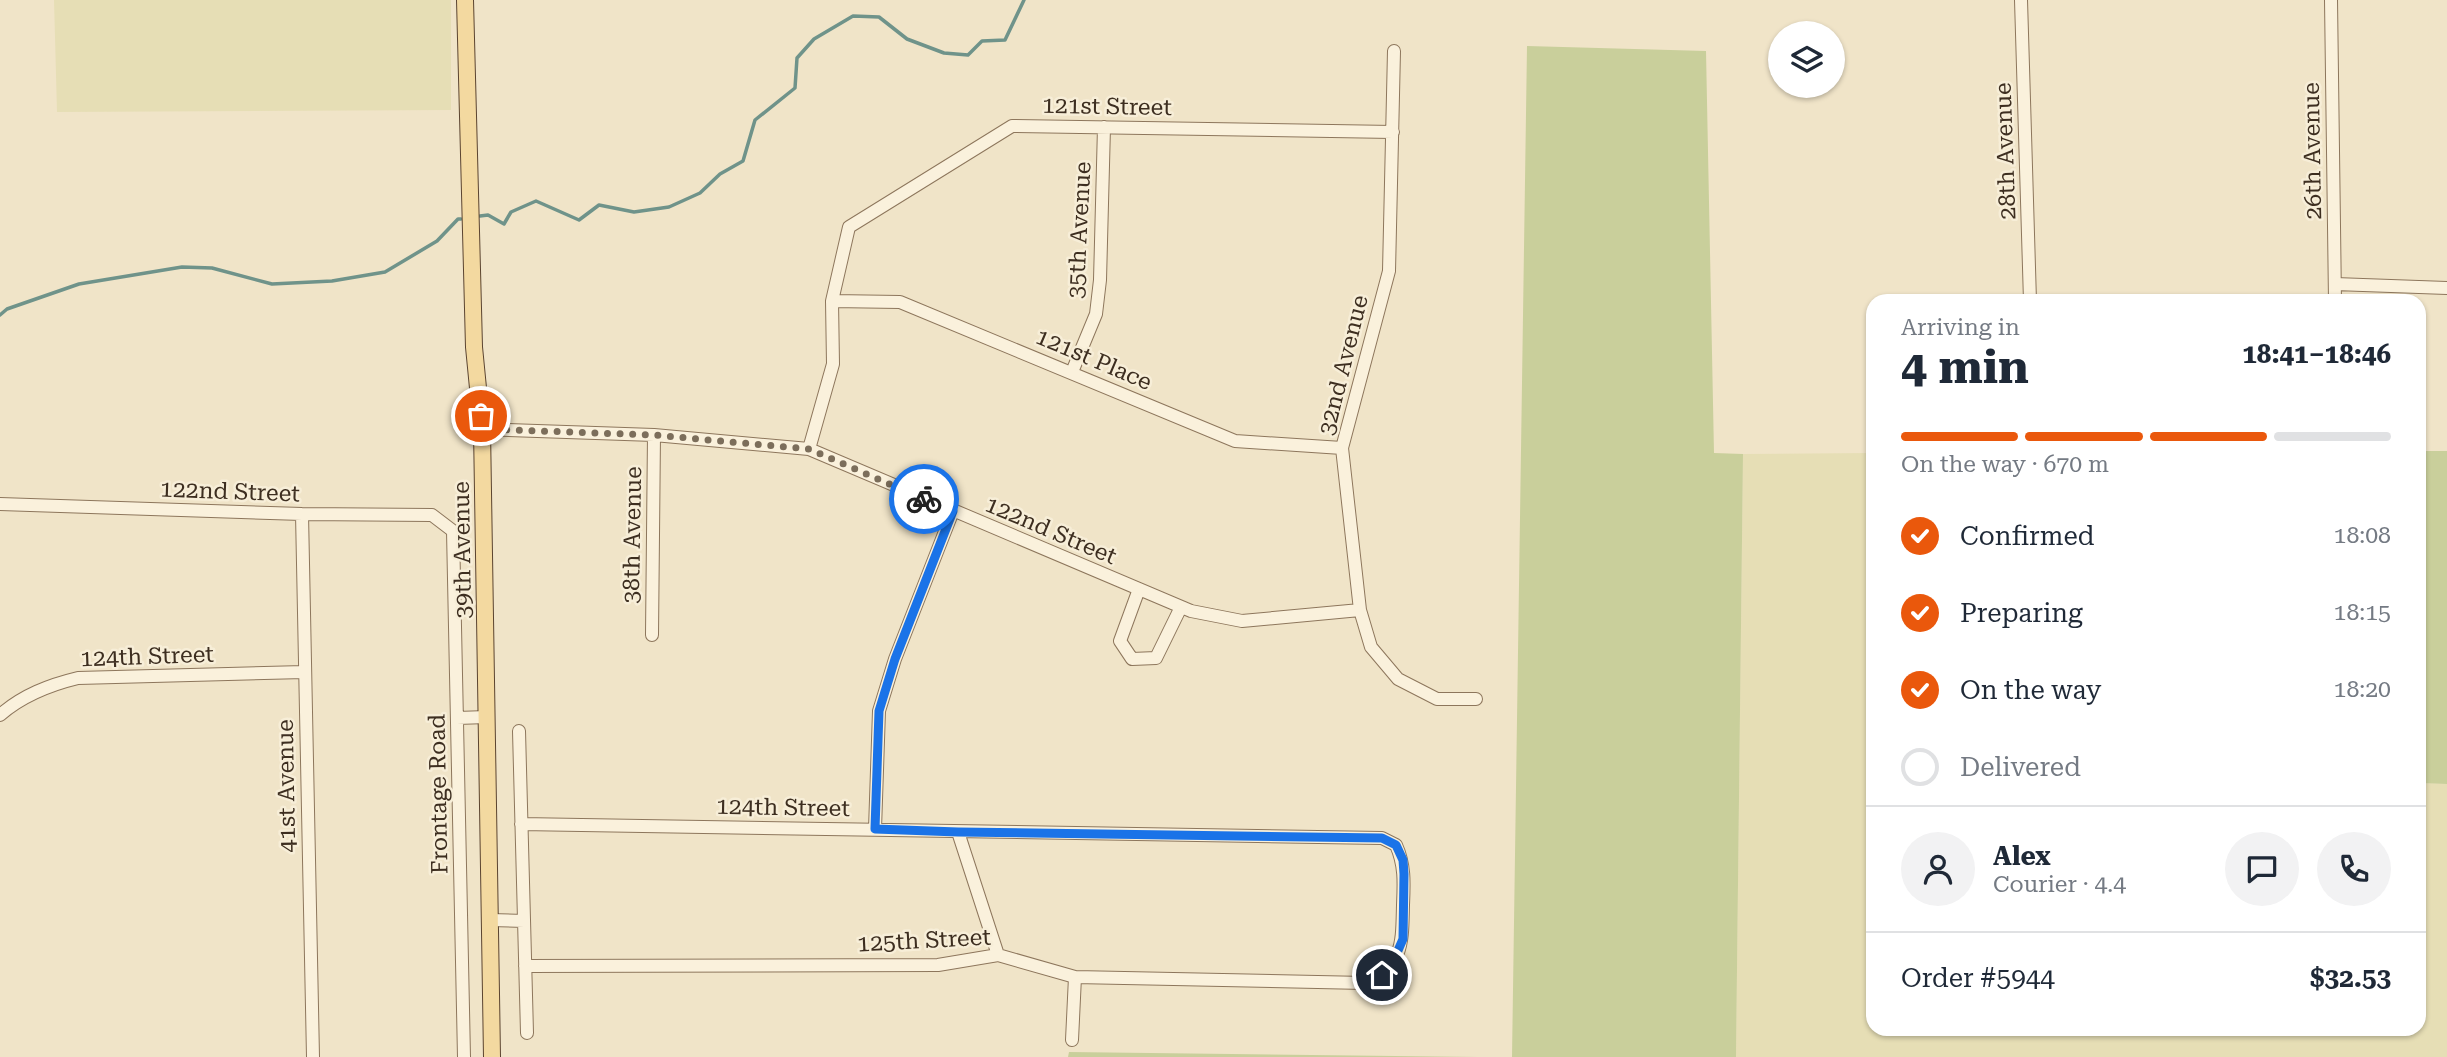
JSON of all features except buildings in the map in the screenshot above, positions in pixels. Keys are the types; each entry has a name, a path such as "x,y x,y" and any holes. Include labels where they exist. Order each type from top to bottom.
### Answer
{"main road":[{"name":"39th Avenue","path":"465,0 474,347 482,429 492,1057"}],"street":[{"name":"28th Avenue","path":"2021,0 2030,294"},
{"name":"26th Avenue","path":"2331,0 2335,294"},
{"name":"32nd Avenue","path":"1394,51 1389,271 1342,448 1360,610 1371,647 1398,679 1437,699 1476,699"},
{"name":"121st Street","path":"832,300 849,227 1012,126 1393,132"},
{"name":"35th Avenue","path":"1073,372 1096,314 1100,280 1104,127"},
{"path":"2335,284 2447,288"},
{"path":"809,449 833,364 832,300"},
{"name":"121st Place","path":"832,300 900,302 1236,442 1342,448"},
{"name":"122nd Street","path":"482,429 654,435 809,449 1191,611 1242,621 1360,610"},
{"name":"38th Avenue","path":"652,635 654,435"},
{"name":"122nd Street","path":"0,504 302,514 432,515 453,531"},
{"path":"875,829 879,711 895,659 953,511"},
{"name":"41st Avenue","path":"302,514 313,1057"},
{"name":"Frontage Road","path":"453,531 464,1057"},
{"path":"1139,589 1120,641 1132,659 1156,658 1181,607"},
{"name":"124th Street","path":"0,715 15,702 37,691 78,678 304,672"},
{"path":"457,718 487,717"},
{"path":"519,731 527,1033"},
{"name":"124th Street","path":"521,824 1382,838 1396,845 1403,860 1403,939 1393,962 1382,975 1365,983"},
{"path":"958,832 998,955"},
{"path":"490,920 524,921"},
{"name":"125th Street","path":"525,966 938,965 998,955 1075,977 1365,983"},
{"path":"1072,1040 1075,977"}],"shaded area":[{"path":"54,0 451,0 451,110 57,112"},
{"path":"1866,453 1866,1036 2426,1036 2426,783 2447,784 2447,1057 1711,1057 1736,1056 1743,454"}],"green space":[{"path":"1527,46 1706,51 1714,453 1743,454 1736,1057 1512,1057"},
{"path":"2426,451 2447,451 2447,784 2426,783"},
{"path":"1069,1052 1478,1057 1068,1057"}],"waterway":[{"path":"480,216 488,215 504,224 511,212 536,201 579,220 599,205 634,212 669,207 700,193 720,174 743,161 755,120 795,88 797,58 814,39 853,16 879,17 907,39 944,53 968,55 982,41 1005,40 1024,0"},
{"path":"0,315 7,309 79,284 182,267 212,268 272,284 332,281 385,272 437,241 461,219"}],"way so far":[{"path":"481,416 482,429 654,435 809,449 924,499"}],"route":[{"path":"924,499 953,511 895,659 879,711 875,829 1382,838 1396,845 1403,860 1404,874 1403,939 1393,962 1382,975"}]}
